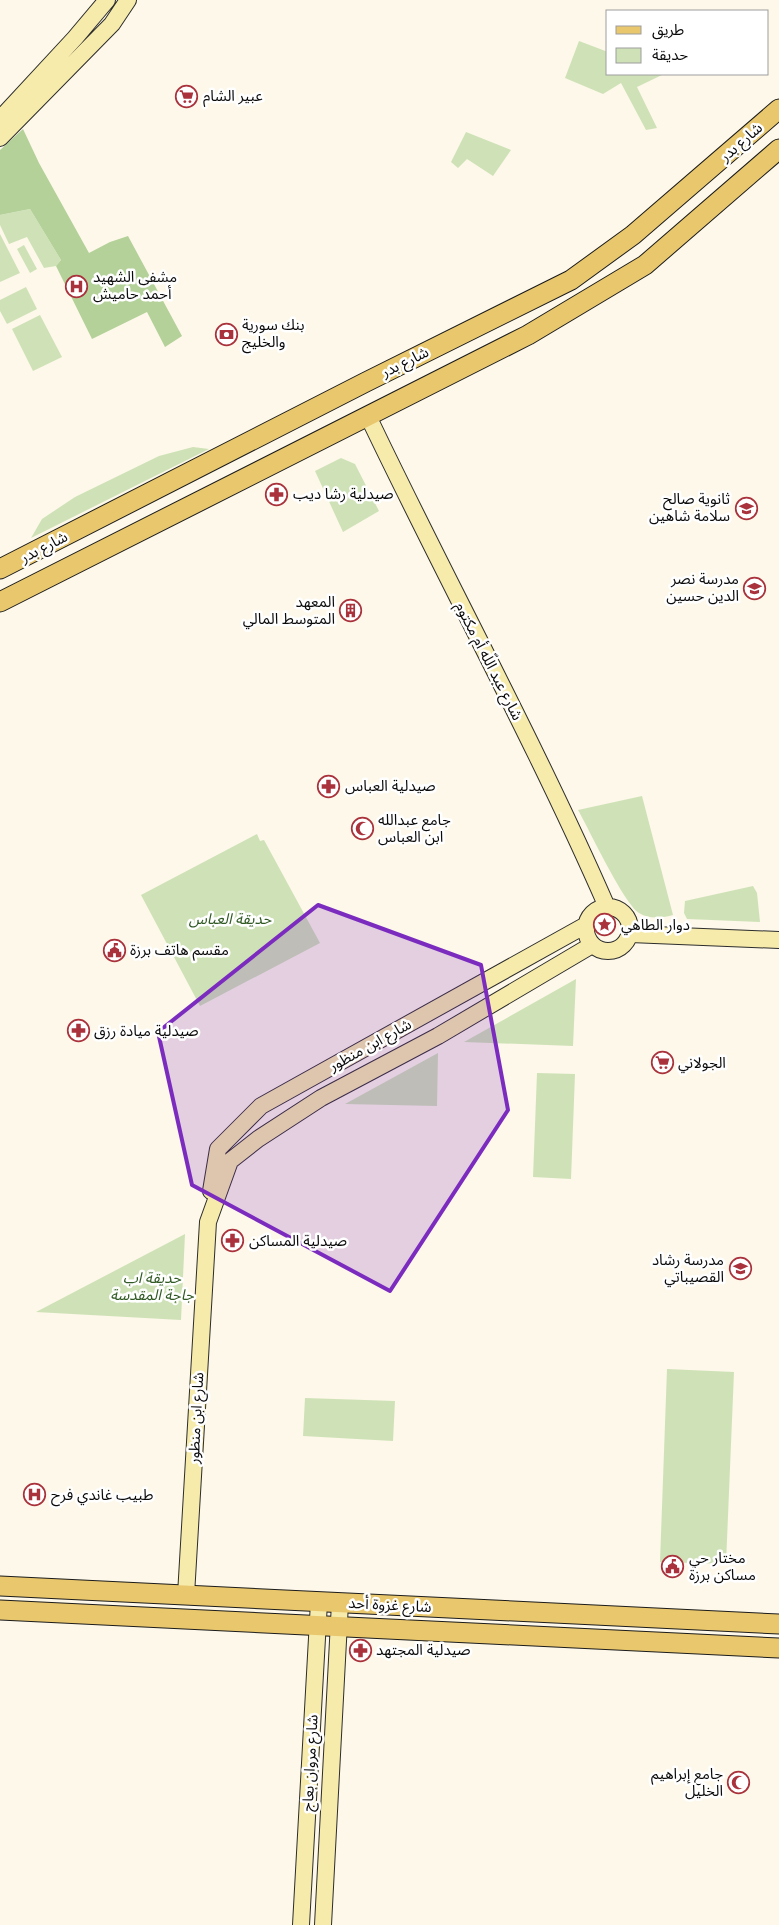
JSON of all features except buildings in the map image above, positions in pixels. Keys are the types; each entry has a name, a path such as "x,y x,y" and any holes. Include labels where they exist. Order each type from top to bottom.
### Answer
{"main road":[{"path":"0,120 107,0"},
{"path":"0,138 112,24 128,0"},
{"name":"شارع بدر","path":"0,569 366,382 571,280 633,235 779,109"},
{"name":"شارع بدر","path":"2,597 528,335 645,264 779,148"},
{"name":"شارع عبد اللّه أم مكتوم","path":"368,416 570,824 607,907"},
{"path":"607,907 620,911 625,915 630,927 630,934 623,945 611,951 604,951 592,945 586,932 586,925 594,912 607,907"},
{"name":"شارع ابن منظور","path":"212,1211 211,1190 218,1149 261,1106 586,925"},
{"path":"630,934 779,940"},
{"name":"شارع ابن منظور","path":"186,1595 208,1222 230,1161 258,1139 321,1098 438,1036 592,945"},
{"name":"شارع غزوة أحد","path":"0,1586 779,1624"},
{"name":"شارع مروان بعاج","path":"301,1925 319,1602"},
{"name":"شارع مروان بعاج","path":"322,1925 340,1602"},
{"name":"شارع غزوة أحد","path":"0,1610 779,1648"}],"highlighted area":[{"path":"318,905 481,965 508,1110 390,1291 192,1185 158,1032"}],"green space":[{"path":"579,41 606,51 606,75 662,75 637,87 657,128 646,130 621,83 603,94 565,78"},
{"path":"23,129 39,163 89,253 110,242 128,236 182,336 165,347 147,312 92,339 56,266 61,260 30,209 0,215 0,150"},
{"path":"466,132 511,150 493,176 467,159 458,168 451,162"},
{"path":"30,209 61,260 56,266 44,268 27,237 9,244 0,225 0,215"},
{"path":"0,234 20,273 0,282"},
{"path":"24,245 37,269 30,273 17,249"},
{"path":"26,287 37,309 7,324 0,311 0,300"},
{"path":"40,315 62,357 33,371 12,329"},
{"path":"193,447 209,449 31,538 42,519 75,497 159,456"},
{"path":"341,458 355,464 379,511 343,532 315,471"},
{"path":"642,796 673,915 669,916 647,916 639,913 632,906 616,881 578,810"},
{"name":"حديقة العباس","path":"257,834 260,841 264,840 320,943 200,1006 141,895"},
{"path":"753,886 757,893 760,922 687,919 684,913 685,901"},
{"path":"576,979 573,1046 464,1042"},
{"path":"438,1053 437,1106 345,1104"},
{"path":"537,1073 575,1074 571,1179 533,1177"},
{"name":"حديقة اب جاجة المقدسة","path":"185,1234 181,1320 36,1312"},
{"path":"667,1369 734,1372 726,1564 660,1562"},
{"path":"305,1398 395,1401 393,1441 303,1436"}],"place":[{"name":"عبير الشام","path":"187,96"},
{"name":"مشفى الشهيد أحمد حاميش","path":"77,286"},
{"name":"بنك سورية والخليج","path":"226,334"},
{"name":"صيدلية رشا ديب","path":"277,494"},
{"name":"ثانوية صالح سلامة شاهين","path":"746,508"},
{"name":"مدرسة نصر الدين حسين","path":"755,588"},
{"name":"المعهد المتوسط المالي","path":"351,611"},
{"name":"صيدلية العباس","path":"329,786"},
{"name":"جامع عبدالله ابن العباس","path":"362,829"},
{"name":"دوار الطاهي","path":"605,925"},
{"name":"مقسم هاتف برزة","path":"114,950"},
{"name":"صيدلية ميادة رزق","path":"78,1031"},
{"name":"الجولاني","path":"662,1063"},
{"name":"صيدلية المساكن","path":"233,1241"},
{"name":"مدرسة رشاد القصيباتي","path":"740,1269"},
{"name":"طبيب غاندي فرح","path":"35,1495"},
{"name":"مختار حي مساكن برزة","path":"673,1567"},
{"name":"صيدلية المجتهد","path":"360,1650"},
{"name":"جامع إبراهيم الخليل","path":"739,1783"}]}
